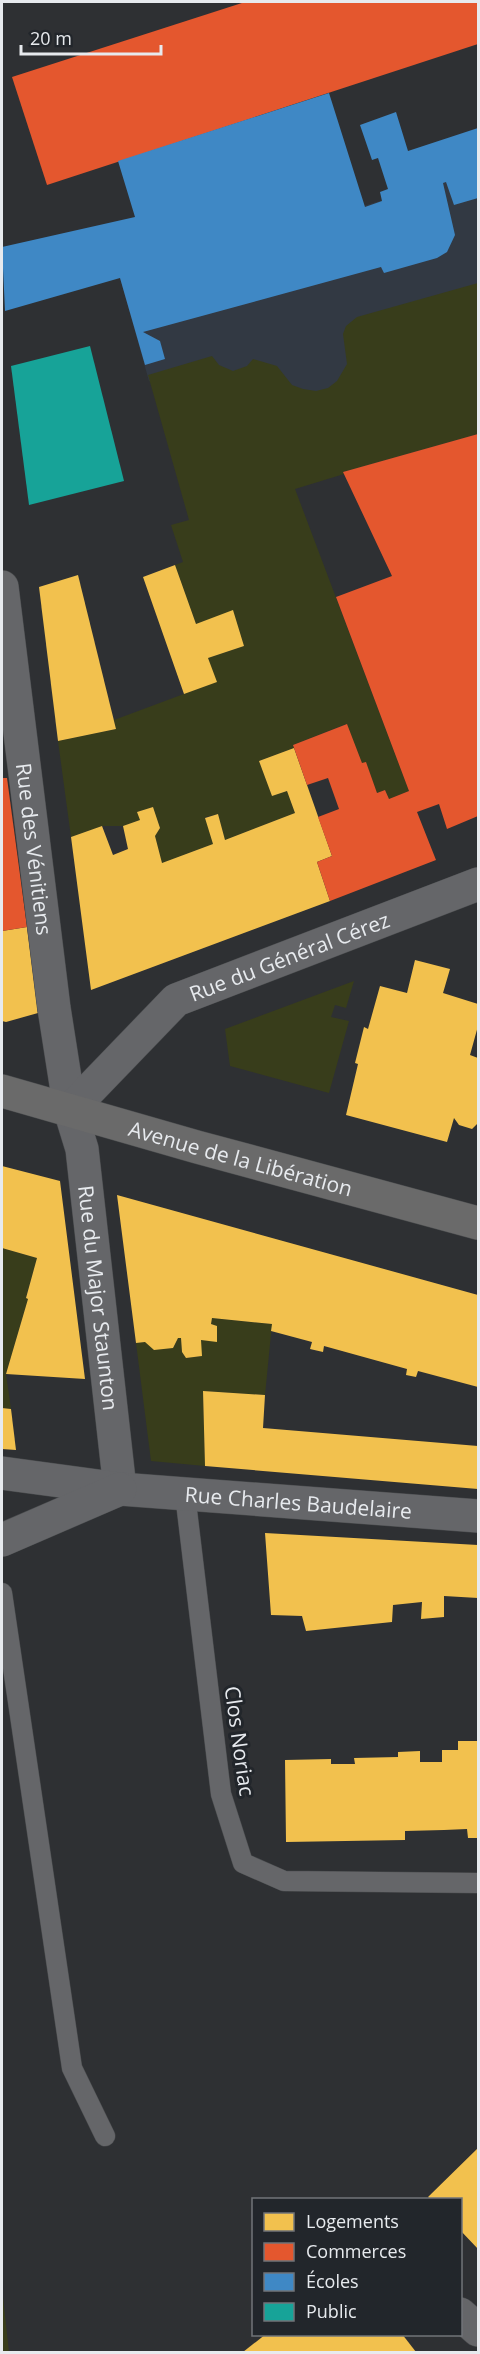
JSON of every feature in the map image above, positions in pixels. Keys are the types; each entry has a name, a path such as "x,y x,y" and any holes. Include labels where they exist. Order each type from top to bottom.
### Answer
{"main road":[{"name":"Avenue de la Libération","path":"2,1091 197,1147 478,1223"}],"street":[{"name":"Rue des Vénitiens","path":"2,587 54,1008 70,1110"},
{"name":"Rue du Général Cérez","path":"70,1110 176,1000 478,884"},
{"name":"Rue du Major Staunton","path":"70,1110 82,1149 120,1489"},
{"name":"Rue Charles Baudelaire","path":"2,1473 120,1489 478,1516"},
{"path":"2,1540 120,1489"},
{"path":"462,2316 478,2330"}],"lane":[{"name":"Clos Noriac","path":"185,1494 221,1794 243,1863 284,1881 478,1883"},
{"path":"2,1593 72,2068 105,2136"}],"shaded area":[{"path":"478,172 478,434 343,472 344,474 149,381 120,278"}],"green space":[{"path":"478,283 478,434 343,472 344,474 295,489 409,791 389,799 385,790 377,793 366,763 362,763 346,724 259,761 272,796 287,791 295,813 225,840 218,814 205,817 213,844 162,863 155,836 160,828 153,807 137,812 140,820 123,826 102,826 71,837 58,741 116,729 114,720 216,682 208,658 244,646 233,611 196,624 175,565 183,562 171,525 189,520 148,375 212,356 219,365 233,371 247,366 253,359 277,366 292,385 316,391 328,388 337,381 347,364 343,334 346,326 357,317"},
{"path":"354,981 346,1008 335,1005 331,1017 349,1021 329,1093 230,1066 225,1029"},
{"path":"2,1248 37,1258 26,1297 28,1299 6,1374 11,1409 2,1408"},
{"path":"212,1318 272,1324 265,1395 203,1391 205,1466 151,1461 136,1343 145,1342 173,1348 178,1338 181,1338 182,1352 186,1358 201,1356 201,1340 217,1341 217,1327 211,1324"},
{"path":"2,2288 9,2352 2,2352"}],"building: Logements":[{"path":"175,565 196,624 233,610 244,646 208,658 217,682 184,694 143,577"},
{"path":"78,575 116,729 58,741 39,587"},
{"path":"294,748 332,856 317,862 330,901 91,990 71,837 102,826 113,855 128,849 123,826 140,820 137,812 153,807 160,828 155,836 162,863 213,844 205,818 218,814 225,840 295,813 287,791 272,796 259,761"},
{"path":"27,927 38,1013 6,1022 2,1021 2,931"},
{"path":"415,960 450,969 443,993 478,1004 478,1026 470,1055 478,1058 478,1123 472,1129 459,1125 454,1118 447,1142 346,1115 364,1027 368,1029 380,986 407,993"},
{"path":"2,1166 60,1181 85,1379 6,1374 28,1299 26,1298 37,1258 2,1248"},
{"path":"117,1195 478,1295 478,1387 418,1371 416,1377 406,1375 407,1369 324,1346 323,1352 310,1349 312,1342 271,1331 272,1324 212,1318 211,1324 217,1326 217,1342 201,1340 202,1356 186,1358 182,1352 181,1338 178,1338 173,1348 154,1350 145,1342 136,1343"},
{"path":"203,1391 265,1395 263,1428 478,1446 478,1489 205,1466"},
{"path":"2,1408 11,1409 16,1450 2,1449"},
{"path":"265,1533 478,1545 478,1598 444,1596 444,1617 421,1619 422,1602 393,1605 392,1622 306,1631 302,1616 271,1615"},
{"path":"458,1741 478,1741 478,1838 468,1838 467,1829 405,1831 405,1840 286,1842 285,1760 331,1759 331,1764 355,1764 354,1758 398,1757 398,1752 420,1751 420,1762 442,1762 442,1750 458,1750"},
{"path":"478,2148 478,2249 462,2232 462,2198 428,2197"},
{"path":"263,2336 404,2336 416,2352 243,2352"}],"building: Commerces":[{"path":"245,2 478,2 478,44 47,185 12,77"},
{"path":"478,434 478,816 447,829 439,804 417,812 436,860 330,901 317,862 332,856 318,817 339,809 328,778 307,785 293,745 347,724 362,763 366,762 377,793 385,790 389,799 409,791 336,597 392,576 343,472"},
{"path":"2,778 7,778 27,927 2,931"}],"building: Écoles":[{"path":"329,93 365,207 382,201 380,192 388,189 378,158 372,160 360,125 396,112 408,151 478,128 478,198 454,205 446,182 443,183 455,235 447,252 437,258 384,273 381,267 143,332 160,341 165,359 145,365 120,278 5,311 2,247 135,217 118,161"}],"building: Public":[{"path":"90,346 124,481 29,505 11,366"}]}
